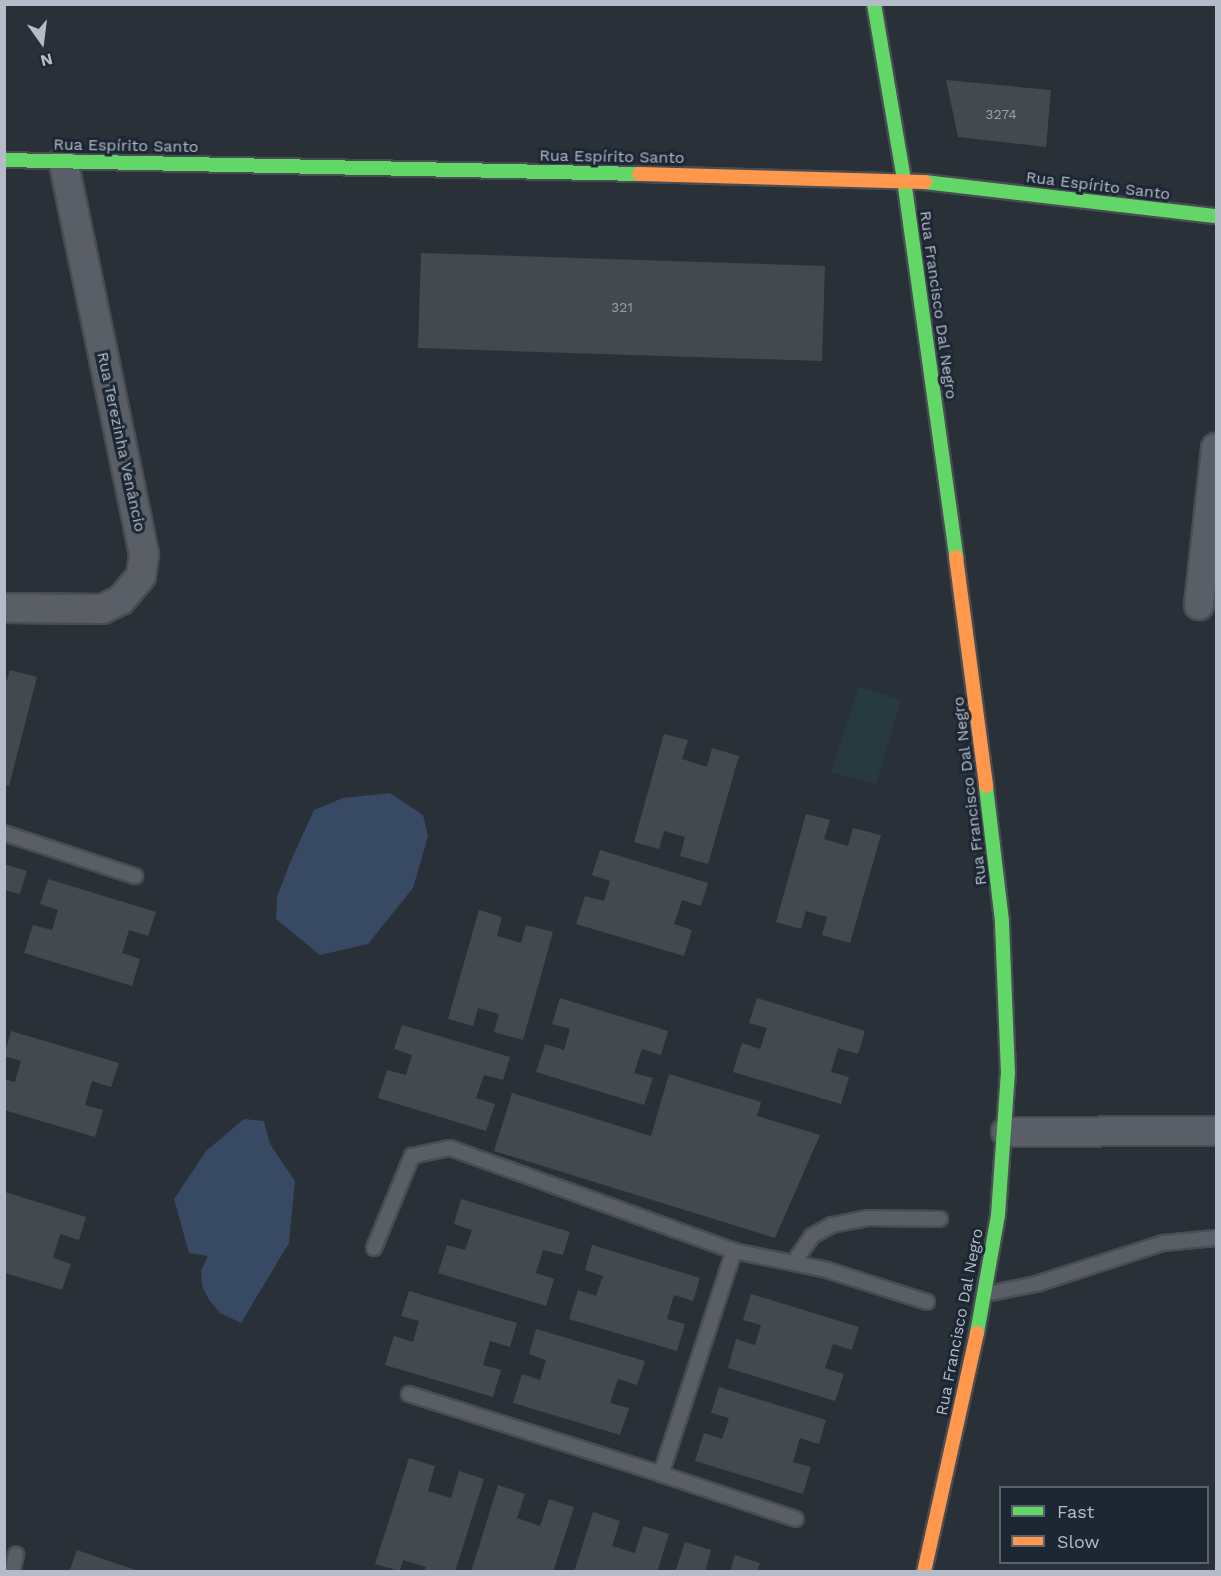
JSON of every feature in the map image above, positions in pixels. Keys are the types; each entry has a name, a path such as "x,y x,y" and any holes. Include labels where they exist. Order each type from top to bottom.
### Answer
{"street":[{"name":"Rua Francisco Dal Negro","path":"874,4 904,180 1002,921 1008,1073 1006,1132 986,1294 924,1572"},
{"name":"Rua Espírito Santo","path":"4,160 904,180 1216,216"},
{"name":"Rua Terezinha Venâncio","path":"4,608 102,609 121,600 141,576 144,554 63,161"},
{"path":"1199,605 1216,448"},
{"path":"1006,1132 1216,1131"}],"lane":[{"path":"4,833 135,876"},
{"path":"374,1248 412,1156 450,1148 734,1251 794,1262 927,1302"},
{"path":"794,1262 812,1236 832,1225 868,1218 940,1219"},
{"path":"986,1294 1036,1284 1163,1243 1216,1238"},
{"path":"661,1474 734,1251"},
{"path":"409,1394 796,1519"},
{"path":"12,1572 16,1554"}],"green space":[{"path":"859,686 901,700 876,784 831,772"}],"water":[{"path":"390,793 423,815 428,836 413,888 368,944 320,955 276,919 277,897 290,863 314,810 343,798"},
{"path":"244,1119 264,1121 270,1144 295,1181 289,1243 241,1323 220,1313 209,1300 202,1286 201,1271 208,1256 189,1253 174,1199 206,1151"}],"building":[{"path":"946,80 1051,90 1046,147 958,137"},
{"path":"421,253 825,266 822,361 418,348"},
{"path":"10,670 37,677 9,786 4,785 4,689"},
{"path":"664,734 688,740 682,759 707,767 712,748 739,756 708,864 680,856 685,837 664,831 659,849 634,842"},
{"path":"806,814 830,820 824,839 848,846 853,828 881,835 850,943 822,935 827,917 806,911 801,929 776,922"},
{"path":"600,850 708,883 701,906 682,900 674,924 692,930 684,956 576,924 585,896 604,901 610,881 592,875"},
{"path":"4,864 27,871 20,894 4,890"},
{"path":"48,879 156,912 148,936 129,930 122,953 140,959 132,986 24,953 33,925 52,930 58,910 40,904"},
{"path":"479,910 502,917 497,936 521,943 526,925 553,932 523,1040 494,1032 499,1014 478,1008 473,1026 448,1019"},
{"path":"560,998 668,1031 661,1055 642,1049 634,1073 653,1078 644,1105 536,1072 545,1044 564,1050 570,1029 552,1024"},
{"path":"757,998 865,1031 858,1054 838,1048 831,1072 849,1077 841,1104 733,1072 742,1043 760,1049 767,1028 749,1023"},
{"path":"402,1025 510,1057 503,1080 484,1075 476,1098 495,1104 486,1131 378,1098 387,1070 406,1075 412,1055 394,1049"},
{"path":"11,1031 119,1063 111,1087 92,1081 85,1105 103,1110 95,1137 4,1110 4,1079 15,1082 21,1061 4,1056"},
{"path":"669,1074 761,1102 757,1116 820,1135 775,1238 494,1151 512,1093 651,1136"},
{"path":"5,1192 86,1217 79,1240 60,1234 53,1258 71,1264 62,1290 5,1273"},
{"path":"461,1199 570,1232 563,1255 543,1250 536,1273 554,1279 546,1306 438,1273 447,1245 465,1250 472,1230 454,1224"},
{"path":"592,1245 700,1278 693,1301 674,1295 667,1319 685,1324 677,1351 569,1319 578,1290 596,1296 603,1276 585,1270"},
{"path":"409,1291 517,1323 510,1347 490,1341 483,1365 501,1370 493,1397 385,1365 394,1336 413,1342 419,1321 401,1316"},
{"path":"751,1294 859,1327 852,1350 833,1344 825,1368 844,1374 835,1401 728,1368 736,1339 755,1345 761,1325 743,1320"},
{"path":"536,1329 645,1361 637,1385 618,1379 610,1403 629,1408 620,1435 513,1403 522,1374 540,1380 546,1360 529,1354"},
{"path":"719,1387 826,1420 819,1444 800,1438 793,1462 811,1467 803,1494 695,1461 704,1433 722,1439 729,1418 711,1413"},
{"path":"409,1458 435,1466 428,1491 451,1498 459,1471 484,1479 455,1572 424,1572 426,1567 403,1560 400,1571 375,1564"},
{"path":"498,1485 525,1494 517,1518 540,1526 549,1499 574,1507 553,1572 471,1572"},
{"path":"593,1512 620,1521 612,1546 635,1553 643,1526 669,1534 657,1572 574,1572"},
{"path":"685,1542 711,1550 705,1572 675,1572"},
{"path":"77,1550 138,1571 138,1572 69,1572"},
{"path":"735,1555 760,1563 757,1572 730,1572"}],"traffic: fast":[{"path":"874,4 904,180 956,557"},
{"path":"4,160 639,174"},
{"path":"925,182 1216,216"},
{"path":"977,1333 998,1215 1008,1073 1002,921 986,786"}],"traffic: slow":[{"path":"639,174 925,182"},
{"path":"956,557 986,786"},
{"path":"924,1572 977,1333"}]}
